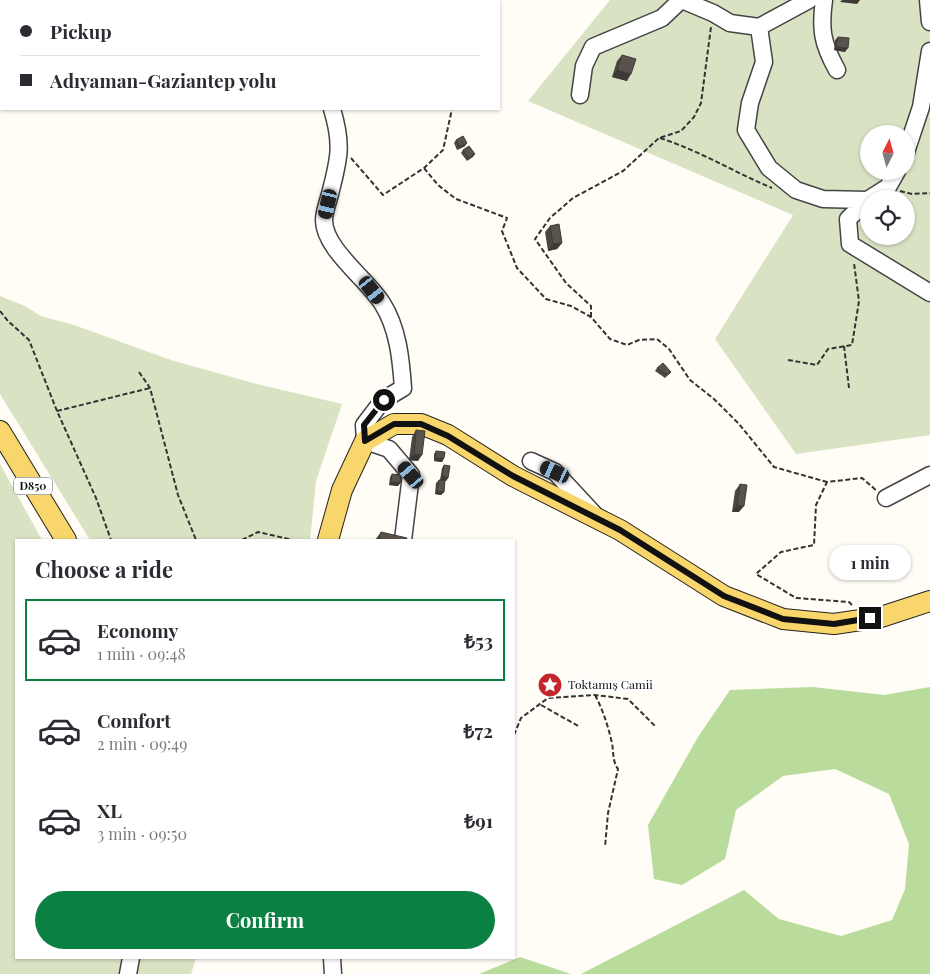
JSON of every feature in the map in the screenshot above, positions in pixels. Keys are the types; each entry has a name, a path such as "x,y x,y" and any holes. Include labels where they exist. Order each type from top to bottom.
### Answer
{"main road":[{"path":"328,539 342,490 365,441 394,424 421,424 448,436 513,476 620,530 724,596 783,619 834,624 870,618 930,601"},
{"name":"D850","path":"0,431 65,539"}],"street":[{"path":"580,95 584,66 593,47 662,18 682,0 713,13 730,23 759,28 809,0"},
{"path":"824,0 820,26 829,55 837,70"},
{"path":"928,0 930,22"},
{"path":"759,28 764,62 750,103 746,130 769,168 796,190 823,199 860,199"},
{"path":"915,125 921,107 930,51"},
{"path":"332,110 340,132 340,147 324,221 334,248 362,277 383,304 401,355 403,388 384,400 364,425 365,441 389,449 411,475 403,539"},
{"path":"883,190 888,187 892,180"},
{"path":"860,207 848,219 850,244 930,293"},
{"path":"531,461 555,472 599,520"},
{"path":"886,498 930,475"},
{"path":"128,974 132,959"},
{"path":"332,959 333,974"}],"path":[{"path":"591,317 591,306 566,283 535,239 550,218 573,198 623,171 659,138 681,131 694,117 701,103 713,13"},
{"path":"340,147 383,195 424,168 443,150 452,110"},
{"path":"659,138 716,160 773,189"},
{"path":"424,168 438,185 456,199 507,218 502,231 517,268 546,299 571,306 591,317 610,339 627,345 639,340 658,339 670,349 690,380 714,399 739,424 774,467 827,482 862,478 886,498"},
{"path":"888,187 912,194 930,192"},
{"path":"788,360 818,365 828,349 852,345 859,301 850,244"},
{"path":"0,311 8,322 29,340 57,411 96,498 111,539"},
{"path":"844,346 849,388"},
{"path":"139,372 150,388 178,495 196,539"},
{"path":"57,411 150,388"},
{"path":"827,482 816,505 814,545 781,552 756,574 796,598 848,602 870,618"},
{"path":"244,539 258,532 289,539"},
{"path":"595,695 603,711 613,746 613,762 618,770 608,813 606,847"},
{"path":"515,733 521,718 548,698 595,695 628,699 655,726"},
{"path":"540,704 580,727"}],"green space":[{"path":"610,0 930,0 930,435 796,454 715,339 793,215 528,101"},
{"path":"0,296 25,306 41,316 74,325 171,360 257,384 342,404 316,481 310,539 89,539 0,394"},
{"path":"0,464 41,539 15,539 15,959 196,959 191,974 0,974"},
{"path":"813,687 884,695 930,687 930,974 581,974 744,890 779,919 841,936 892,920 905,889 909,844 889,794 835,769 783,776 736,810 725,859 682,885 654,879 648,825 698,737 730,690"},
{"path":"520,957 571,974 479,974"}],"building":[{"path":"838,37 849,38 848,48 836,47"},
{"path":"622,55 636,59 631,74 617,70"},
{"path":"463,136 467,143 460,147 456,140"},
{"path":"469,146 475,154 469,158 463,150"},
{"path":"559,224 562,243 553,244 550,226"},
{"path":"663,363 671,372 668,375 657,368"},
{"path":"416,430 425,431 422,455 414,454"},
{"path":"436,451 445,452 444,458 436,458"},
{"path":"444,465 450,466 448,478 442,476"},
{"path":"392,474 401,475 401,482 391,482"},
{"path":"439,480 445,480 444,492 437,491"},
{"path":"740,484 747,485 744,506 737,505"},
{"path":"381,532 407,538 406,539 379,539"}],"place":[{"name":"Toktamış Camii","path":"550,685"}],"route":[{"path":"384,400 364,425 365,441 394,424 421,424 448,436 513,476 620,530 724,596 783,619 834,624 870,618"}]}
